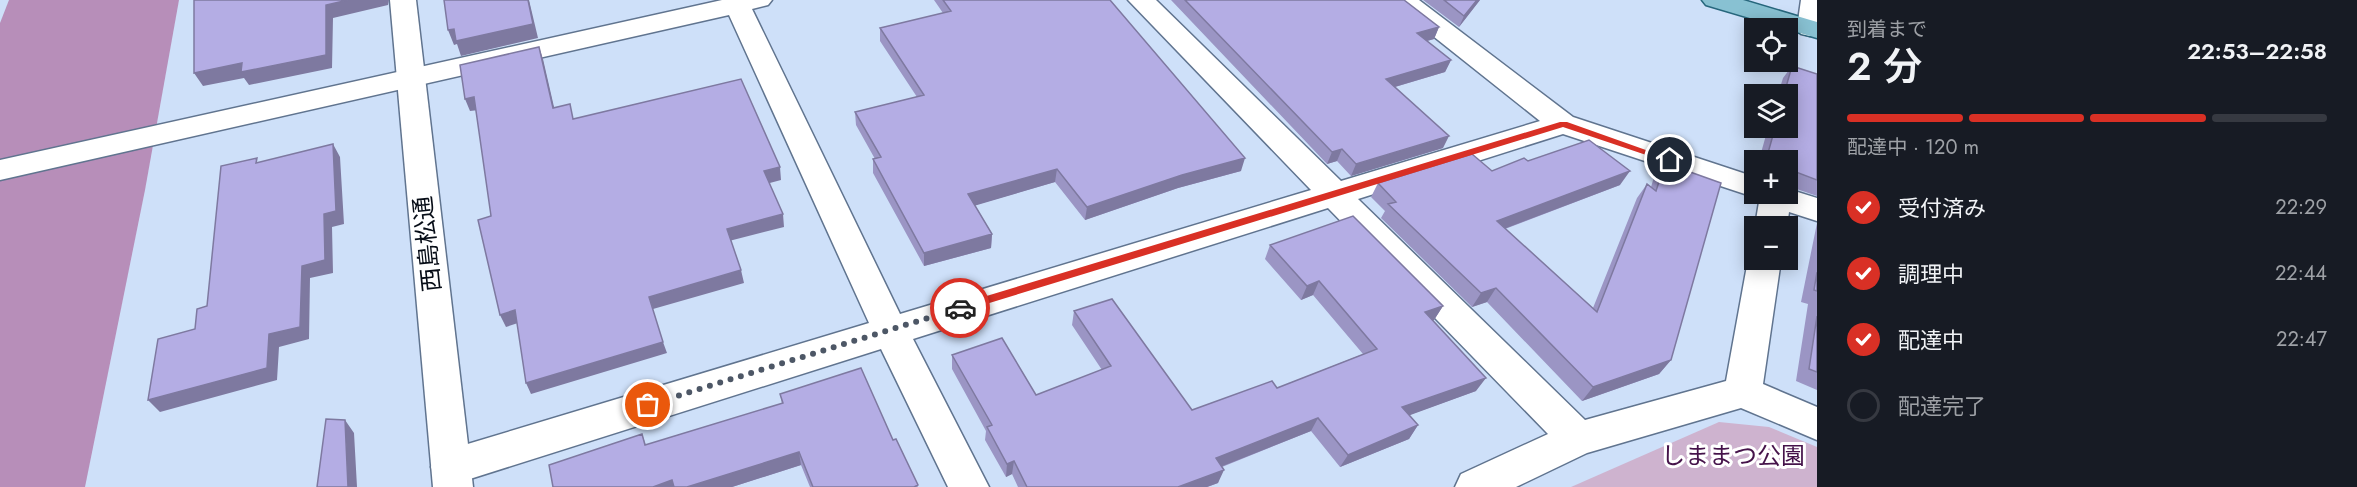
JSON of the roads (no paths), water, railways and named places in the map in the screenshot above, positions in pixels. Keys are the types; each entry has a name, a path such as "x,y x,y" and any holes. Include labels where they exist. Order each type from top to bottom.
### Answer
{"main road":[{"path":"1715,0 1813,29"}],"street":[{"name":"西島松通","path":"403,0 452,477"},
{"path":"1141,0 1578,439"},
{"path":"1403,0 1563,124 1744,184"},
{"path":"1813,29 1814,0"},
{"path":"0,170 744,2 890,330 969,487"},
{"path":"452,477 890,330 1563,124"},
{"path":"1798,203 1817,210"},
{"path":"1743,392 1763,270"},
{"path":"1475,487 1578,439 1743,392 1817,424"}],"park label":[{"name":"しままつ公園","path":"1733,455"}]}
